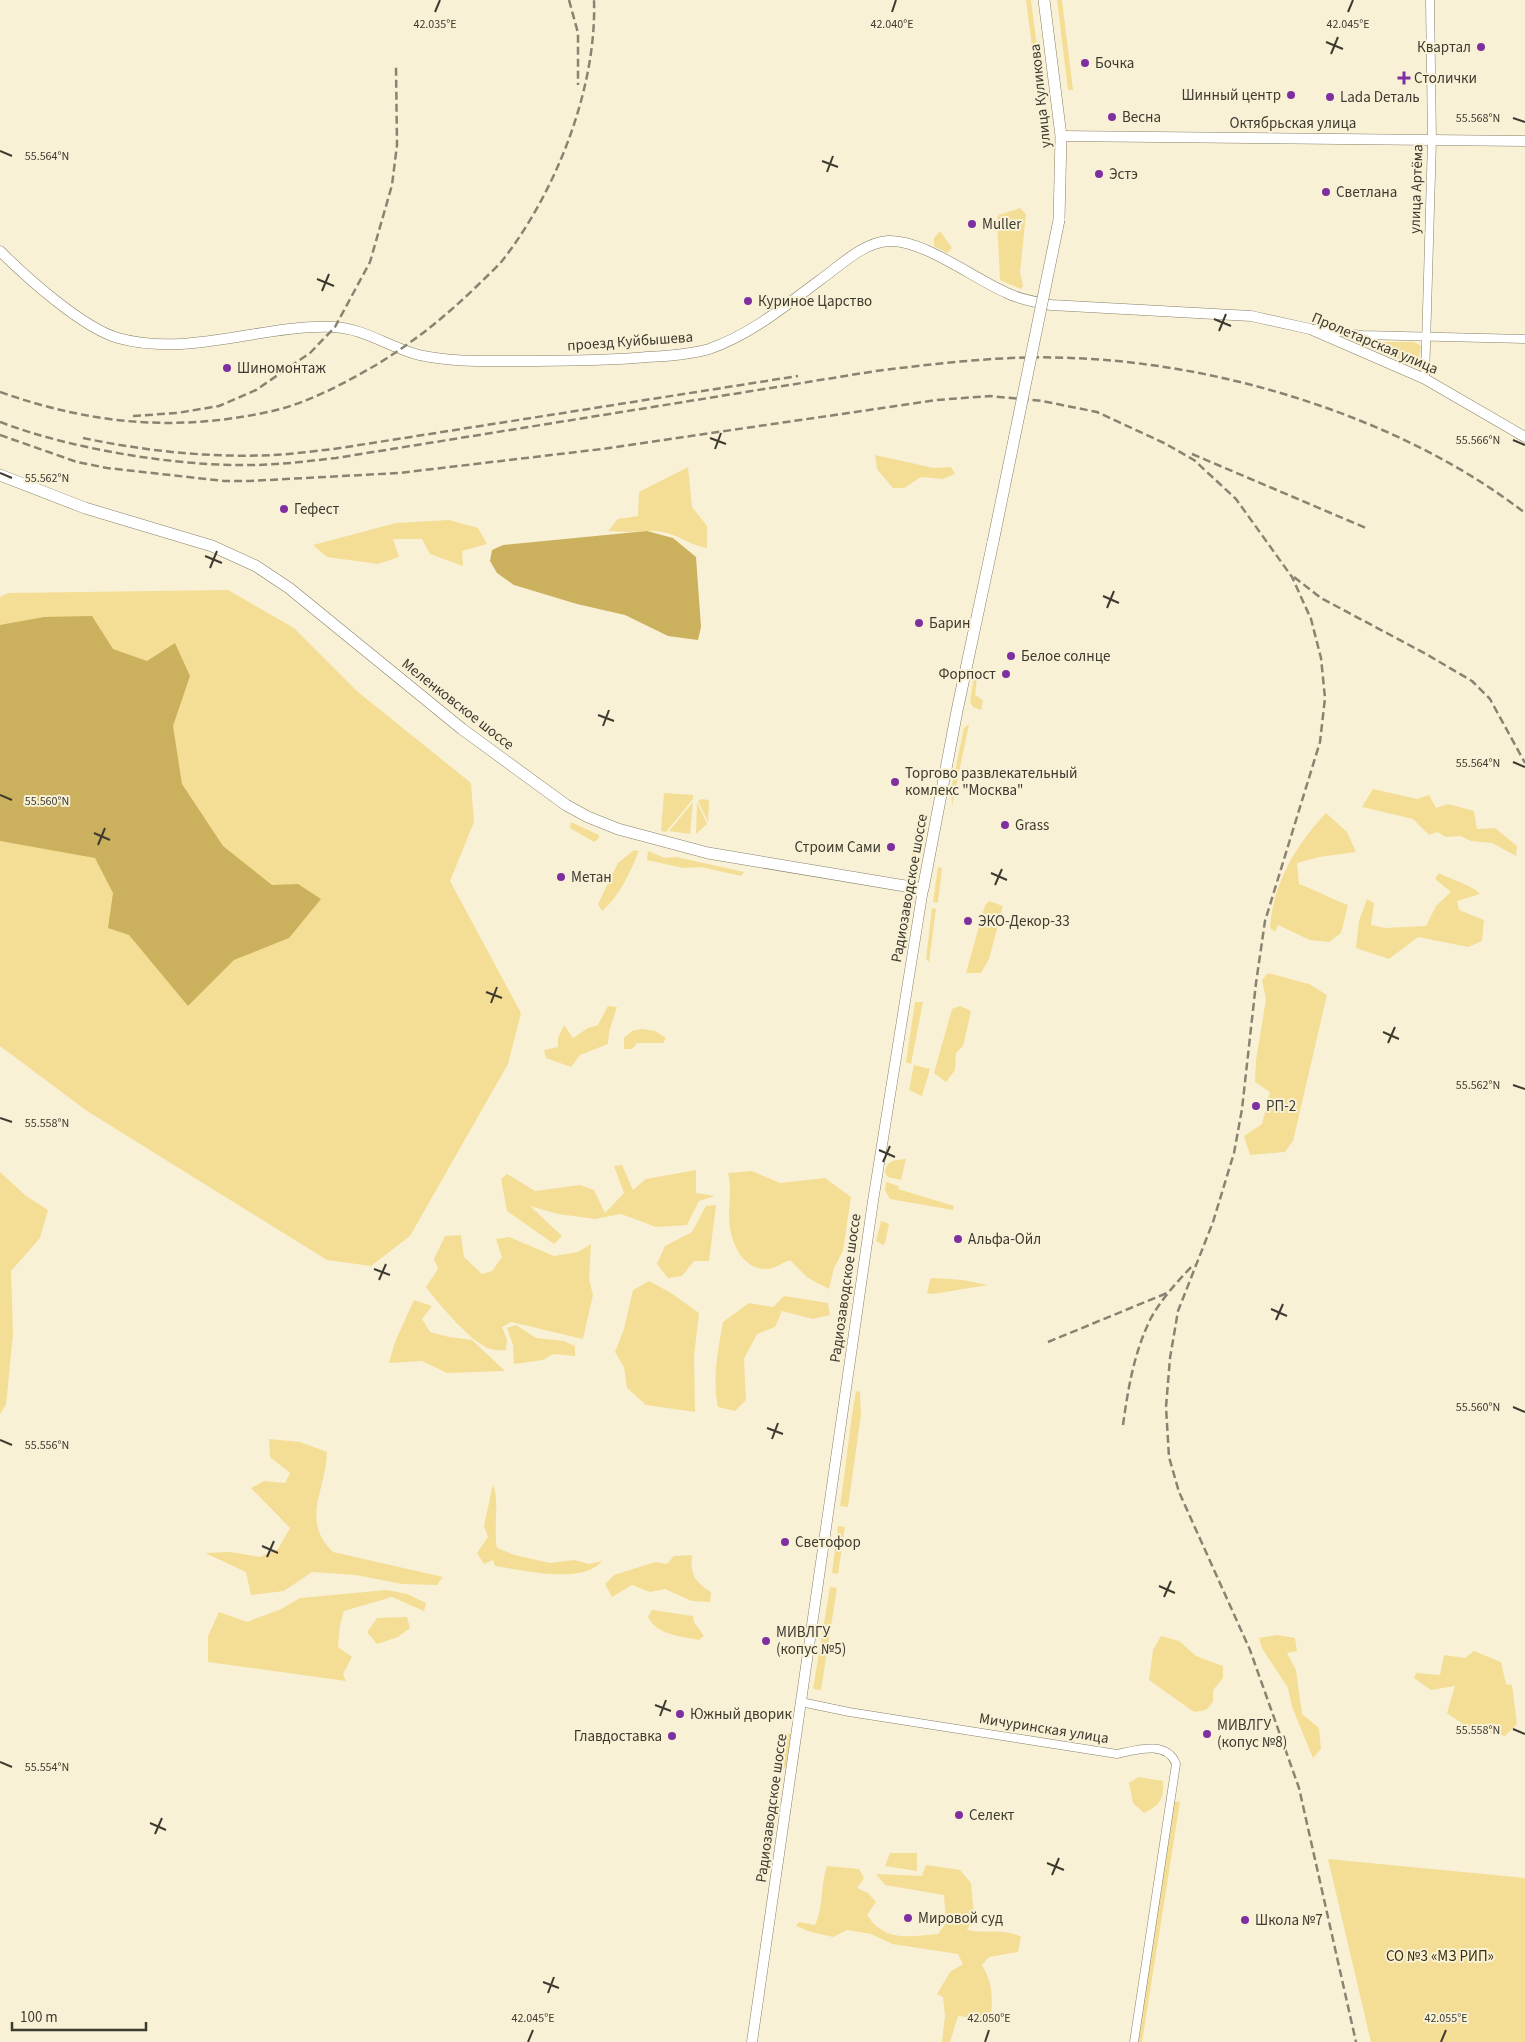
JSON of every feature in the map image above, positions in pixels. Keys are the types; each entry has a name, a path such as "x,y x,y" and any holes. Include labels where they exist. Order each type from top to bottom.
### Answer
{"main road":[{"name":"улица Куликова","path":"993,542 1059,220 1061,136 1044,0"},
{"name":"Меленковское шоссе","path":"0,475 85,508 212,546 256,566 289,588 470,734 566,805 588,817 635,834 708,853 923,889"},
{"name":"Радиозаводское шоссе","path":"923,889 957,711 993,542"}],"street":[{"name":"улица Артёма","path":"1425,379 1432,140 1430,0"},
{"name":"Октябрьская улица","path":"1061,136 1525,141"},
{"name":"проезд Куйбышева","path":"0,251 77,317 104,333 133,342 154,344 232,338 307,327 335,326 363,333 410,352 447,360 598,361 673,356 706,349 733,339 763,322 860,252 883,242 908,243 926,250 1008,294 1051,305"},
{"name":"Пролетарская улица","path":"1051,305 1251,316 1310,329 1425,379 1525,437"},
{"path":"1310,329 1362,335 1525,339"},
{"name":"Радиозаводское шоссе","path":"752,2042 873,1201 923,889"},
{"name":"Мичуринская улица","path":"801,1702 849,1712 1117,1754 1147,1747 1164,1750 1174,1757 1176,1764 1134,2042"}],"green space":[{"path":"1026,0 1031,0 1041,78 1036,79"},
{"path":"1057,0 1062,0 1073,90 1068,90"},
{"path":"1020,208 1026,214 1020,272 1023,286 1021,289 1000,280 997,218 999,215"},
{"path":"940,231 952,248 947,253 934,246 934,238"},
{"path":"1382,342 1414,342 1421,346 1418,363 1413,365 1380,351 1379,346"},
{"path":"875,455 934,468 951,467 955,474 943,479 921,477 904,488 893,488 877,469"},
{"path":"688,467 692,507 707,526 707,548 658,531 608,531 618,519 638,516 639,492"},
{"path":"449,520 478,528 487,544 462,551 463,566 430,554 422,539 393,539 399,557 378,564 327,557 313,545 396,523"},
{"path":"228,590 294,628 358,692 471,783 474,822 450,881 521,1013 508,1064 410,1236 371,1266 327,1260 87,1111 0,1046 0,597 8,593"},
{"path":"974,677 977,678 975,695 983,700 981,710 973,707 970,702"},
{"path":"969,724 952,806 951,790 964,728"},
{"path":"1373,789 1417,799 1429,795 1436,808 1448,804 1474,811 1477,829 1495,828 1517,846 1516,856 1492,843 1471,841 1460,836 1446,837 1437,832 1429,835 1413,819 1362,807"},
{"path":"664,793 693,795 693,799 666,832 661,831"},
{"path":"701,799 709,800 708,822 698,801"},
{"path":"693,802 690,834 669,831"},
{"path":"697,802 707,824 696,834"},
{"path":"1326,813 1347,832 1356,852 1319,857 1297,863 1299,884 1348,905 1341,933 1329,942 1310,940 1278,925 1275,932 1270,928 1272,911 1281,880 1305,838"},
{"path":"571,822 599,835 599,838 594,842 570,828"},
{"path":"916,824 921,824 916,855 911,862"},
{"path":"634,850 639,851 628,875 614,898 602,911 598,904 618,863"},
{"path":"648,851 665,858 676,857 744,872 741,876 701,867 683,868 647,860"},
{"path":"938,867 942,868 938,903 933,902"},
{"path":"1439,873 1471,887 1480,894 1457,901 1459,910 1484,920 1482,941 1468,947 1418,937 1389,959 1356,948 1359,921 1367,899 1374,903 1371,925 1385,928 1426,926 1436,906 1451,892 1435,879"},
{"path":"989,901 1003,906 989,959 981,973 966,973 985,905"},
{"path":"932,908 936,909 929,962 926,959"},
{"path":"1268,973 1309,984 1327,995 1293,1141 1285,1152 1250,1155 1244,1136 1262,1124 1270,1092 1255,1082 1256,1060 1266,999 1262,980"},
{"path":"915,1002 923,1002 911,1064 906,1062"},
{"path":"608,1006 617,1007 609,1032 608,1044 580,1055 571,1067 546,1058 544,1050 558,1047 558,1038 564,1025 573,1038 588,1028 598,1025"},
{"path":"960,1006 971,1011 963,1046 956,1053 955,1070 946,1082 934,1073 952,1009"},
{"path":"642,1029 655,1031 666,1038 663,1043 637,1043 632,1049 624,1049 624,1038 632,1031"},
{"path":"914,1065 930,1069 922,1096 909,1090"},
{"path":"906,1159 901,1180 888,1177 885,1173 889,1163"},
{"path":"622,1165 633,1190 646,1179 696,1170 696,1193 715,1196 699,1201 687,1225 656,1227 621,1214 595,1219 558,1214 530,1206 562,1236 554,1244 507,1211 501,1179 507,1174 535,1191 580,1185 594,1190 605,1213 624,1193 614,1166"},
{"path":"752,1171 780,1183 825,1178 851,1197 843,1251 834,1268 829,1289 808,1278 790,1260 764,1269 748,1263 737,1250 729,1224 730,1189 728,1173"},
{"path":"0,1172 26,1196 48,1210 40,1238 11,1271 13,1334 6,1405 0,1414"},
{"path":"886,1182 899,1186 898,1189 954,1206 953,1210 890,1199 885,1190"},
{"path":"716,1205 709,1261 694,1261 682,1276 668,1278 657,1264 665,1246 692,1232 706,1206"},
{"path":"881,1221 889,1224 883,1245 876,1241"},
{"path":"461,1235 464,1257 482,1274 492,1271 502,1257 496,1239 509,1237 554,1256 578,1252 591,1244 589,1279 593,1295 583,1339 511,1322 502,1327 507,1339 506,1350 493,1350 483,1346 465,1331 426,1287 438,1269 434,1259 445,1236"},
{"path":"930,1279 963,1280 988,1285 933,1294 927,1293"},
{"path":"649,1281 671,1293 699,1313 694,1356 695,1412 646,1405 627,1388 624,1367 615,1352 624,1329 633,1290"},
{"path":"784,1296 828,1303 830,1315 813,1319 782,1311 775,1327 757,1334 744,1359 746,1400 735,1411 718,1407 716,1375 723,1322 749,1303 773,1307"},
{"path":"414,1300 432,1306 422,1319 430,1332 472,1340 505,1371 447,1373 422,1361 389,1363 395,1342"},
{"path":"516,1325 536,1338 564,1341 575,1346 575,1356 553,1354 543,1360 514,1364 513,1345 507,1328"},
{"path":"856,1391 860,1392 861,1415 848,1507 840,1506"},
{"path":"269,1439 300,1442 327,1452 316,1517 323,1540 333,1552 443,1577 437,1585 402,1584 356,1575 312,1572 284,1591 251,1595 246,1572 205,1553 230,1552 260,1557 278,1549 290,1528 251,1488 264,1481 285,1483 290,1473 270,1457"},
{"path":"493,1484 496,1500 497,1548 514,1555 550,1563 574,1560 589,1564 602,1561 593,1568 567,1574 536,1573 495,1566 493,1560 484,1564 477,1553 488,1537 484,1526"},
{"path":"838,1526 845,1527 838,1574 832,1573"},
{"path":"692,1555 693,1573 697,1581 711,1592 710,1602 692,1601 665,1589 650,1592 632,1585 612,1597 605,1584 614,1575 655,1562 667,1564 674,1556"},
{"path":"830,1587 837,1588 821,1690 813,1689"},
{"path":"387,1590 407,1594 426,1603 424,1611 392,1597 344,1611 340,1625 338,1647 352,1657 343,1674 346,1681 208,1662 208,1636 219,1612 247,1622 281,1609 300,1598"},
{"path":"652,1610 693,1616 694,1622 704,1636 699,1640 670,1634 657,1628 648,1617"},
{"path":"407,1617 410,1628 398,1637 377,1644 367,1632 377,1618"},
{"path":"1277,1635 1295,1638 1297,1651 1287,1653 1296,1670 1302,1714 1319,1728 1321,1749 1313,1758 1292,1707 1288,1688 1262,1648 1259,1638"},
{"path":"1161,1636 1179,1641 1196,1656 1223,1666 1223,1678 1213,1690 1213,1702 1206,1710 1194,1712 1149,1680 1153,1650"},
{"path":"1474,1651 1501,1662 1506,1684 1512,1685 1517,1724 1505,1736 1469,1728 1447,1713 1455,1686 1431,1690 1414,1678 1416,1673 1440,1675 1444,1655 1465,1658"},
{"path":"785,1733 791,1734 786,1767 779,1772"},
{"path":"1139,1777 1163,1781 1163,1792 1160,1801 1144,1813 1133,1803 1129,1783"},
{"path":"1174,1801 1180,1802 1142,2042 1136,2042"},
{"path":"890,1853 917,1853 917,1871 885,1866"},
{"name":"СО №3 «МЗ РИП»","path":"1328,1859 1525,1878 1525,2042 1371,2042"},
{"path":"926,1865 960,1870 971,1883 974,1917 967,1930 1001,1932 1021,1937 1018,1952 989,1957 982,1965 991,1989 991,2016 974,2018 958,2016 950,2042 942,2042 945,2016 943,1997 937,1994 950,1972 963,1964 958,1954 892,1944 871,1934 847,1930 833,1937 796,1926 799,1922 815,1925 820,1910 823,1881 827,1866 859,1869 864,1878 857,1888 868,1893 876,1902 867,1915 882,1930 898,1936 938,1934 946,1923 944,1895 885,1885 876,1874 922,1876"}],"shaded area":[{"path":"647,531 673,538 696,557 701,627 698,640 668,636 625,615 577,604 514,585 497,573 490,561 492,550 503,545"},
{"path":"92,616 113,649 147,661 175,643 190,676 173,726 182,784 223,846 272,885 298,884 321,899 289,938 234,960 188,1006 129,935 108,928 113,893 95,858 0,841 0,625 44,617"}],"railway":[{"path":"569,0 578,33 578,85"},
{"path":"0,392 34,403 100,418 133,422 199,422 268,412 296,404 337,386 390,356 442,318 502,261 522,234 540,203 556,171 580,103 593,34 594,0"},
{"path":"133,416 177,413 219,406 256,390 310,353 335,327 370,262 392,185 397,145 396,67"},
{"path":"0,422 64,442 136,456 209,464 276,464 336,458 876,371 998,359 1071,358 1129,362 1189,371 1250,384 1310,402 1368,424 1424,450 1477,480 1525,513"},
{"path":"83,438 130,447 202,454 249,456 288,454 334,449 798,376"},
{"path":"0,435 77,462 107,468 224,481 249,481 399,473 602,449 937,400 990,396 1042,401 1097,412 1164,443 1194,460 1236,499 1292,577 1311,619 1321,658 1325,698 1320,742 1265,921 1242,1109 1234,1153 1213,1222 1178,1311 1170,1358 1166,1407 1169,1457 1179,1492 1250,1650 1299,1788 1356,2042"},
{"path":"1192,454 1366,528"},
{"path":"1294,577 1321,598 1426,654 1472,681 1490,699 1525,763"},
{"path":"1123,1425 1133,1371 1145,1331 1160,1304 1194,1264"},
{"path":"1048,1342 1167,1293"}],"place":[{"name":"Квартал","path":"1481,47"},
{"name":"Бочка","path":"1085,63"},
{"name":"Столички","path":"1404,78"},
{"name":"Шинный центр","path":"1291,95"},
{"name":"Lada Dеталь","path":"1330,97"},
{"name":"Весна","path":"1112,117"},
{"name":"Эстэ","path":"1099,174"},
{"name":"Светлана","path":"1326,192"},
{"name":"Muller","path":"972,224"},
{"name":"Куриное Царство","path":"748,301"},
{"name":"Шиномонтаж","path":"227,368"},
{"name":"Гефест","path":"284,509"},
{"name":"Барин","path":"919,623"},
{"name":"Белое солнце","path":"1011,656"},
{"name":"Форпост","path":"1006,674"},
{"name":"Торгово развлекательный комлекс \"Москва\"","path":"895,782"},
{"name":"Grass","path":"1005,825"},
{"name":"Строим Сами","path":"891,847"},
{"name":"Метан","path":"561,877"},
{"name":"ЭКО-Декор-33","path":"968,921"},
{"name":"РП-2","path":"1256,1106"},
{"name":"Альфа-Ойл","path":"958,1239"},
{"name":"Светофор","path":"785,1542"},
{"name":"МИВЛГУ (копус №5)","path":"766,1641"},
{"name":"Южный дворик","path":"680,1714"},
{"name":"МИВЛГУ (копус №8)","path":"1207,1734"},
{"name":"Главдоставка","path":"672,1736"},
{"name":"Селект","path":"959,1815"},
{"name":"Мировой суд","path":"908,1918"},
{"name":"Школа №7","path":"1245,1920"}]}
